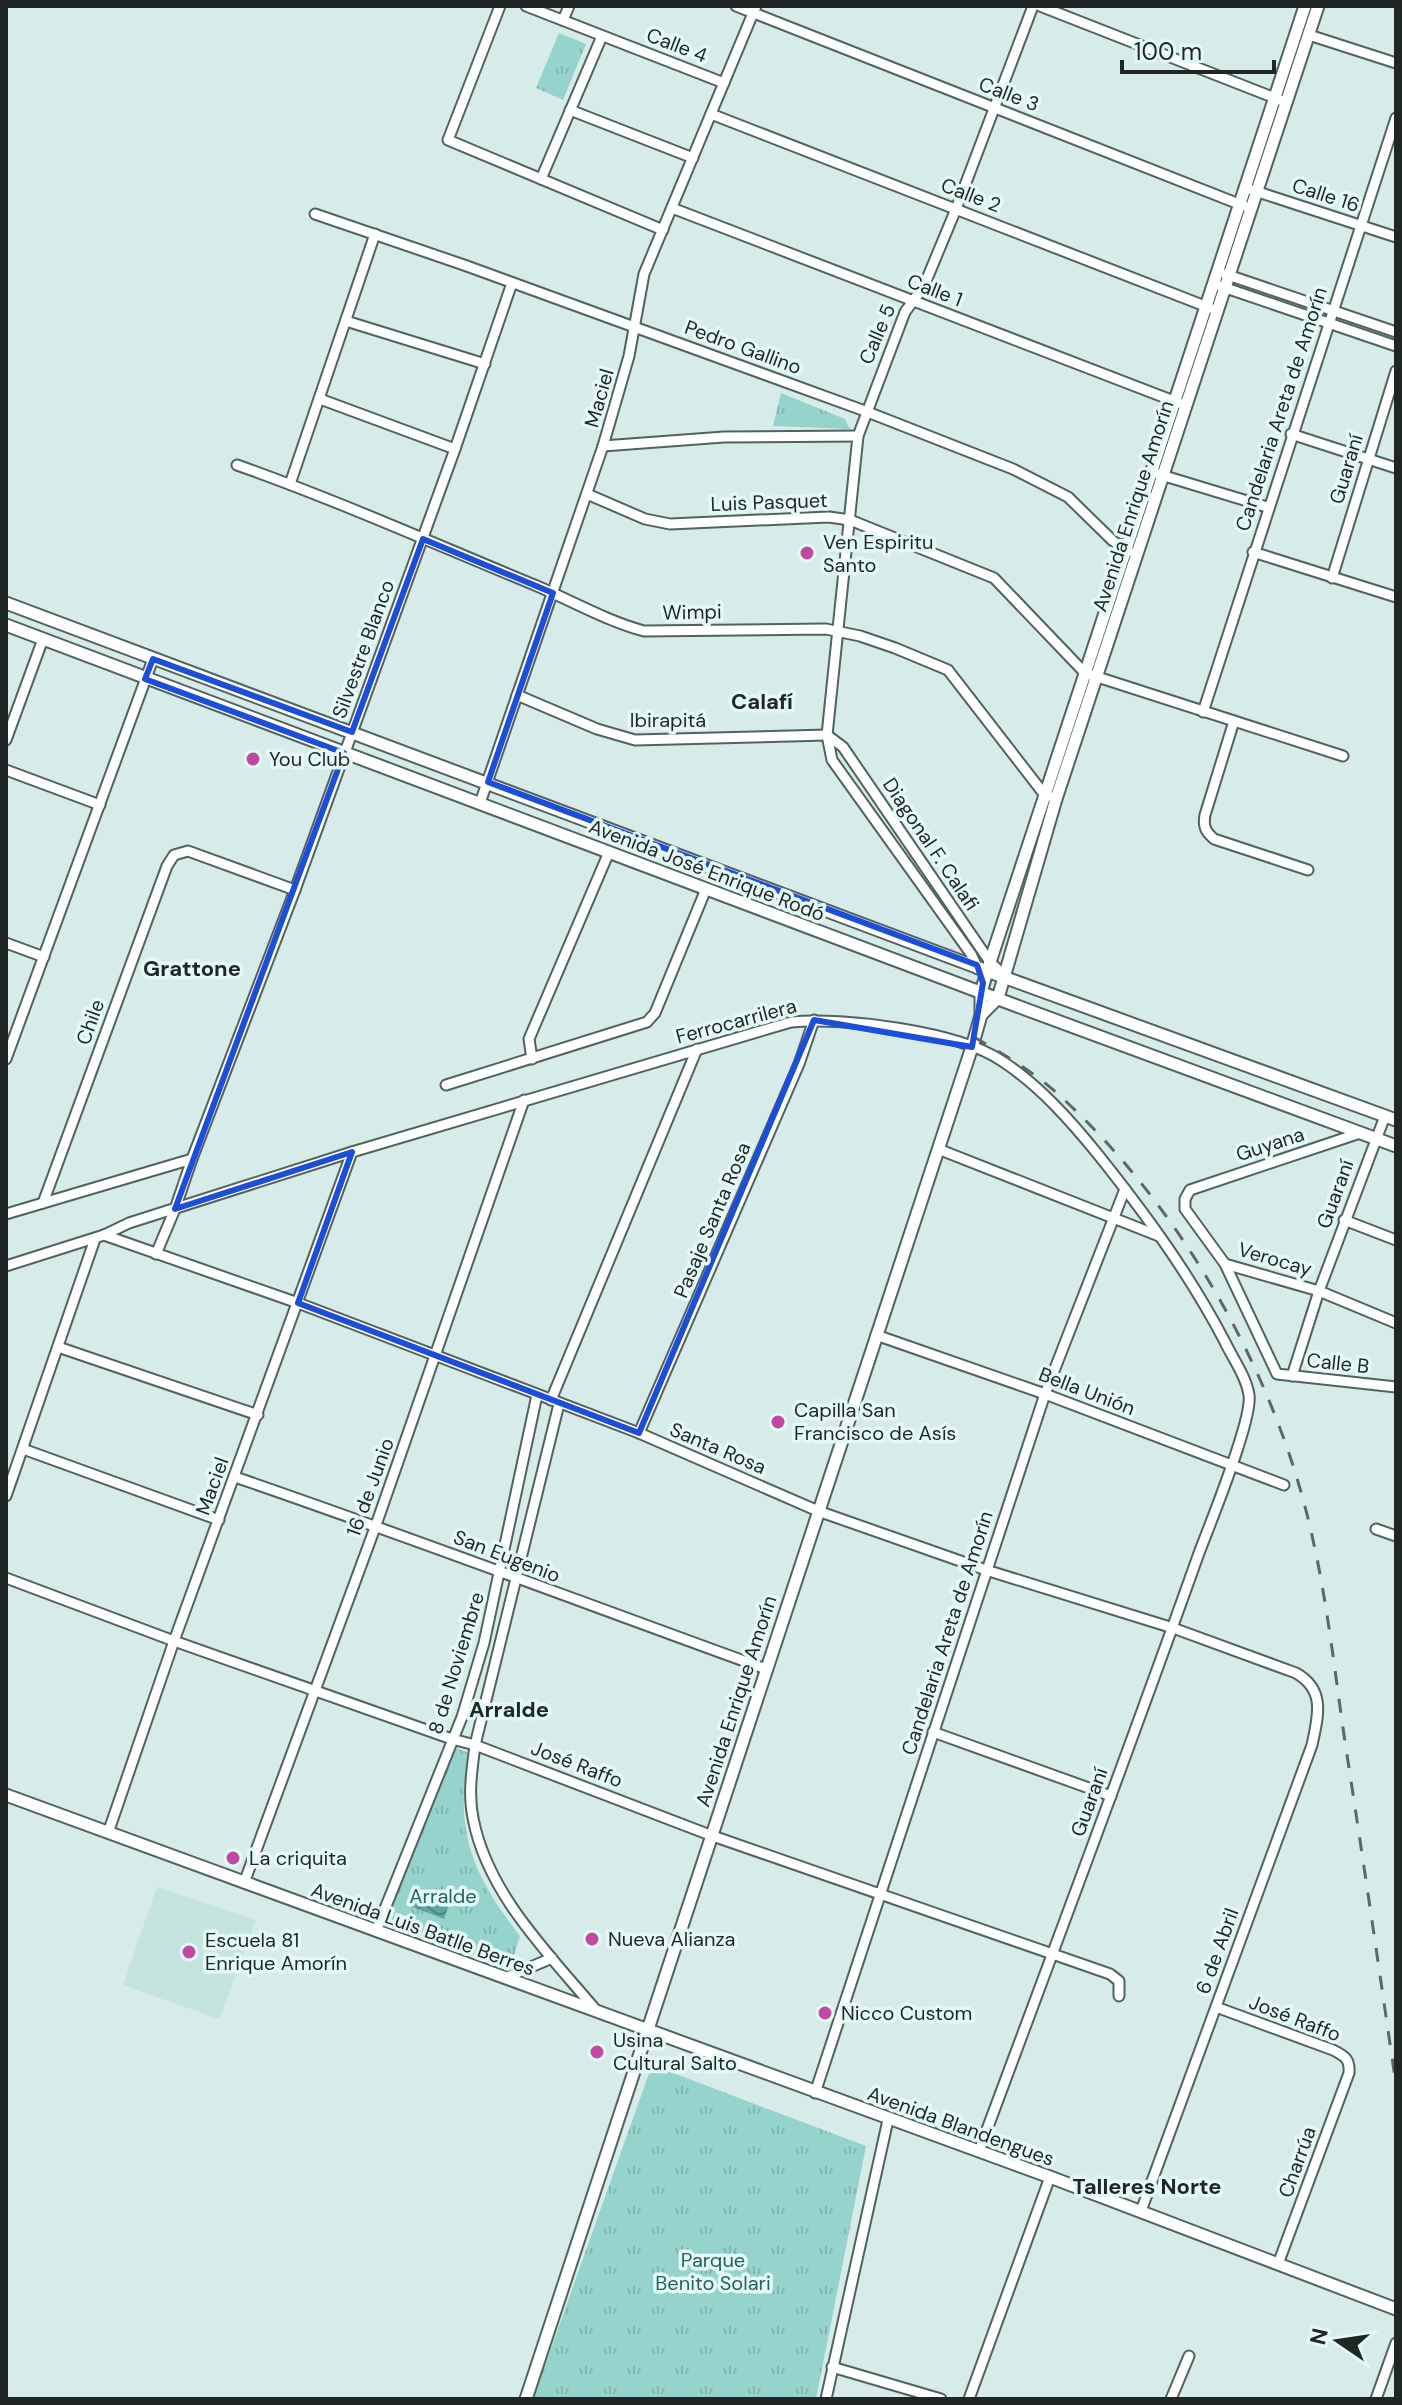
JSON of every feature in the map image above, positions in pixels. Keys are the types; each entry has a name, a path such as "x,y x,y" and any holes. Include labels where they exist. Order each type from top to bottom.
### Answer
{"street":[{"path":"500,6 448,140 663,230"},
{"name":"Calle 4","path":"526,6 724,83"},
{"path":"563,20 569,6"},
{"path":"736,6 755,10"},
{"name":"Calle 5","path":"865,411 905,312 924,286 956,209 1033,6"},
{"path":"1040,6 1281,101"},
{"name":"Avenida Enrique Amorín","path":"1281,101 1305,6"},
{"name":"Avenida Enrique Amorín","path":"526,2399 972,1047 981,1015 985,966 1050,796 1245,206 1318,6"},
{"name":"Maciel","path":"480,803 603,446 629,356 644,274 755,10"},
{"name":"Calle 3","path":"755,10 1245,206"},
{"path":"1309,35 1396,63"},
{"path":"541,179 602,36"},
{"path":"570,110 693,158"},
{"name":"Calle 2","path":"711,114 1211,309"},
{"name":"Candelaria Areta de Amorín","path":"1203,712 1267,507 1396,118"},
{"name":"Calle 16","path":"1251,189 1396,237"},
{"name":"Calle 1","path":"672,208 1180,403"},
{"name":"Pedro Gallino","path":"315,214 865,411 1051,486 1068,497 1130,552"},
{"path":"290,484 375,234"},
{"path":"1223,273 1396,332"},
{"name":"Silvestre Blanco","path":"156,1254 295,890 512,283"},
{"path":"1219,286 1396,346"},
{"path":"346,321 485,364"},
{"name":"Guaraní","path":"1332,578 1396,371"},
{"path":"320,399 455,449"},
{"name":"Diagonal F. Calafi","path":"865,411 858,436 827,735 832,760 985,966"},
{"path":"1291,434 1396,468"},
{"path":"603,446 724,437 858,436"},
{"name":"Wimpi","path":"237,465 290,484 644,631 806,628 838,631 895,648 948,670 1050,796"},
{"path":"1157,474 1267,507"},
{"name":"Luis Pasquet","path":"587,494 645,519 670,524 829,517 850,520 994,578 1090,676"},
{"path":"1253,552 1395,598"},
{"name":"Avenida José Enrique Rodó","path":"6,603 1390,1118"},
{"name":"Avenida José Enrique Rodó","path":"6,625 706,889 982,988 998,998 1396,1146"},
{"path":"6,740 43,639"},
{"path":"6,1059 153,659"},
{"path":"1090,676 1343,756"},
{"name":"Ibirapitá","path":"517,695 623,738 827,735"},
{"path":"1234,721 1205,815 1207,833 1214,839 1308,870"},
{"name":"Diagonal F. Calafi","path":"827,735 843,747 985,966"},
{"path":"6,770 100,805"},
{"name":"Avenida Enrique Amorín","path":"981,1015 998,998 1050,796"},
{"name":"Chile","path":"43,1203 167,866 174,855 188,851 295,890"},
{"path":"532,1059 529,1039 609,852"},
{"path":"446,1085 647,1022 655,1013 706,889"},
{"path":"6,943 44,957"},
{"name":"Pasaje Santa Rosa","path":"639,1433 799,1064 814,1020"},
{"name":"Ferrocarrilera","path":"6,1266 352,1152 780,1025 838,1020 870,1025 942,1038 1002,1061 1075,1125 1163,1237 1203,1301 1244,1379 1250,1397 1231,1465"},
{"name":"8 de Noviembre","path":"597,2012 503,1893 483,1851 472,1818 470,1784 475,1745 555,1402 697,1049"},
{"name":"16 de Junio","path":"244,1883 376,1525 524,1100"},
{"name":"Guaraní","path":"1292,1376 1344,1220 1375,1139 1390,1118"},
{"name":"Guyana","path":"1190,1190 1360,1133"},
{"path":"938,1149 1163,1237"},
{"name":"Maciel","path":"108,1833 174,1641 352,1152"},
{"path":"6,1214 192,1159"},
{"name":"Candelaria Areta de Amorín","path":"815,2093 1045,1394 1125,1189"},
{"name":"Verocay","path":"1190,1190 1185,1199 1185,1209 1225,1264 1319,1291 1396,1323"},
{"path":"1344,1220 1396,1240"},
{"path":"6,1496 99,1237"},
{"name":"Santa Rosa","path":"99,1237 298,1303 435,1355 639,1433 818,1511 986,1570 1173,1628 1296,1673 1309,1680 1318,1701"},
{"name":"Calle B","path":"1225,1264 1277,1374 1396,1387"},
{"name":"Bella Unión","path":"876,1335 1045,1394 1284,1485"},
{"path":"58,1347 258,1415"},
{"name":"8 de Noviembre","path":"376,1931 452,1739 484,1643 537,1395"},
{"path":"23,1449 219,1520"},
{"name":"Guaraní","path":"979,2151 1231,1465"},
{"name":"San Eugenio","path":"235,1477 376,1525 515,1579 766,1669"},
{"path":"1376,1529 1396,1536"},
{"name":"José Raffo","path":"6,1578 174,1641 475,1745 710,1835 1110,1974 1119,1981 1119,1996"},
{"name":"6 de Abril","path":"1141,2211 1312,1745 1318,1701"},
{"path":"933,1732 1111,1796"},
{"name":"Avenida Luis Batlle Berres","path":"6,1795 647,2031"},
{"path":"505,1978 552,1958"},
{"name":"José Raffo","path":"1216,2007 1343,2055 1348,2059 1349,2073"},
{"name":"Avenida Blandengues","path":"647,2031 1050,2177 1396,2309"},
{"name":"Charrúa","path":"1278,2264 1349,2073"},
{"path":"826,2399 888,2120"},
{"path":"969,2399 1050,2177"},
{"path":"1376,2399 1396,2343"},
{"path":"1171,2399 1189,2356"},
{"path":"832,2367 941,2399"}],"highlighted area":[{"path":"423,539 553,593 488,782 977,965 983,983 972,1047 814,1020 639,1433 298,1303 352,1152 175,1209 344,753 145,679 153,659 352,732"}],"shaded area":[{"name":"Escuela 81 Enrique Amorín","path":"157,1887 256,1920 219,2019 123,1985"}],"green space":[{"path":"559,33 586,44 563,100 536,88"},
{"path":"781,393 845,419 850,429 773,426"},
{"name":"Arralde","path":"456,1748 467,1752 464,1814 470,1849 491,1894 520,1936 510,1968 387,1918"},
{"name":"Parque Benito Solari","path":"652,2065 866,2146 816,2399 533,2399"}],"water":[{"path":"417,1889 450,1902 444,1919 410,1906"}],"railway":[{"path":"974,1037 1029,1071 1059,1095 1104,1140 1146,1189 1219,1298 1250,1357 1276,1417 1297,1479 1324,1594 1396,2085"}],"place":[{"name":"Ven Espiritu Santo","path":"807,553"},
{"name":"You Club","path":"253,759"},
{"name":"Capilla San Francisco de Asís","path":"778,1422"},
{"name":"La criquita","path":"233,1858"},
{"name":"Nueva Alianza","path":"592,1939"},
{"name":"Escuela 81 Enrique Amorín","path":"189,1952"},
{"name":"Nicco Custom","path":"825,2013"},
{"name":"Usina Cultural Salto","path":"597,2052"}],"district":[{"name":"Calafí","path":"762,701"},
{"name":"Grattone","path":"192,968"},
{"name":"Arralde","path":"509,1709"},
{"name":"Talleres Norte","path":"1147,2186"}]}
